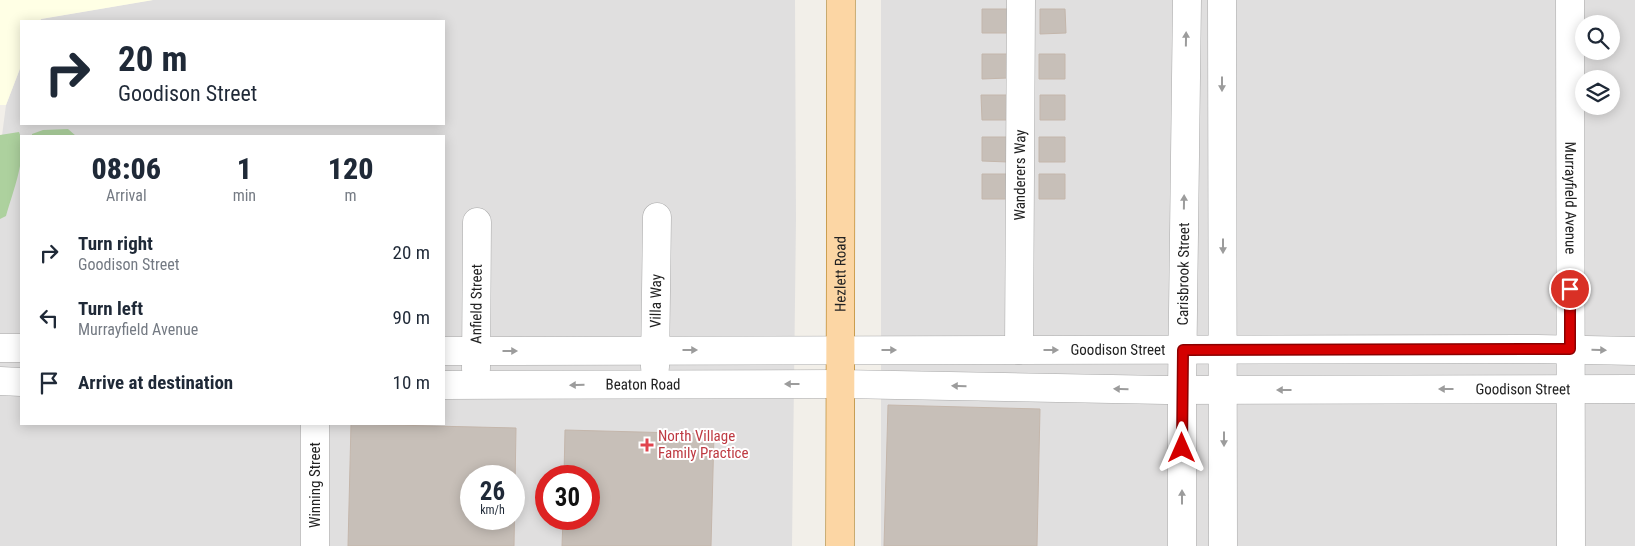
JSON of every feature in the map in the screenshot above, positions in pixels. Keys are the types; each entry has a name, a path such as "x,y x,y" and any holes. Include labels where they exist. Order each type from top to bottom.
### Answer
{"main road":[{"name":"Hezlett Road","path":"840,546 841,0"}],"street":[{"name":"Wanderers Way","path":"1019,350 1021,0"},
{"name":"Carisbrook Street","path":"1182,546 1187,0"},
{"path":"1222,0 1224,546"},
{"name":"Murrayfield Avenue","path":"1570,0 1571,546"},
{"name":"Villa Way","path":"655,384 657,217"},
{"name":"Anfield Street","path":"476,386 477,222"},
{"path":"0,348 20,348"},
{"path":"445,351 840,350"},
{"name":"Goodison Street","path":"840,350 1635,350"},
{"path":"0,381 20,382"},
{"name":"Goodison Street","path":"841,384 1182,390 1635,390"},
{"name":"Beaton Road","path":"445,385 841,384"},
{"name":"Winning Street","path":"315,425 315,546"}],"shaded area":[{"path":"0,0 153,0 40,20 20,20 20,69 6,105 0,105"},
{"path":"153,0 795,0 796,219 792,546 0,546 0,151 6,105 20,69 20,125 445,125 445,20 40,20"},
{"path":"881,0 1635,0 1635,546 881,546"}],"green space":[{"path":"68,129 75,135 32,135 43,130"},
{"path":"19,132 20,135 20,166 6,216 0,219 0,135"}],"building":[{"path":"982,9 1008,9 1008,33 982,33"},
{"path":"1040,9 1065,9 1066,33 1040,34"},
{"path":"982,54 1008,54 1008,78 982,79"},
{"path":"1039,54 1065,54 1065,79 1039,79"},
{"path":"981,95 1007,95 1007,120 982,120"},
{"path":"1040,95 1065,95 1065,120 1040,120"},
{"path":"982,137 1008,137 1008,162 982,161"},
{"path":"1039,137 1065,137 1065,162 1039,162"},
{"path":"982,174 1008,174 1008,199 982,199"},
{"path":"1039,174 1065,174 1065,199 1039,199"},
{"path":"888,405 1040,409 1037,546 884,546"},
{"path":"351,425 516,428 515,465 460,465 460,530 514,530 514,546 348,546"},
{"path":"565,430 714,434 711,546 562,546 563,530 600,530 600,465 564,465"}],"place":[{"name":"North Village Family Practice","path":"647,445"}],"route":[{"path":"1182,448 1183,350 1570,349 1570,289"}]}
